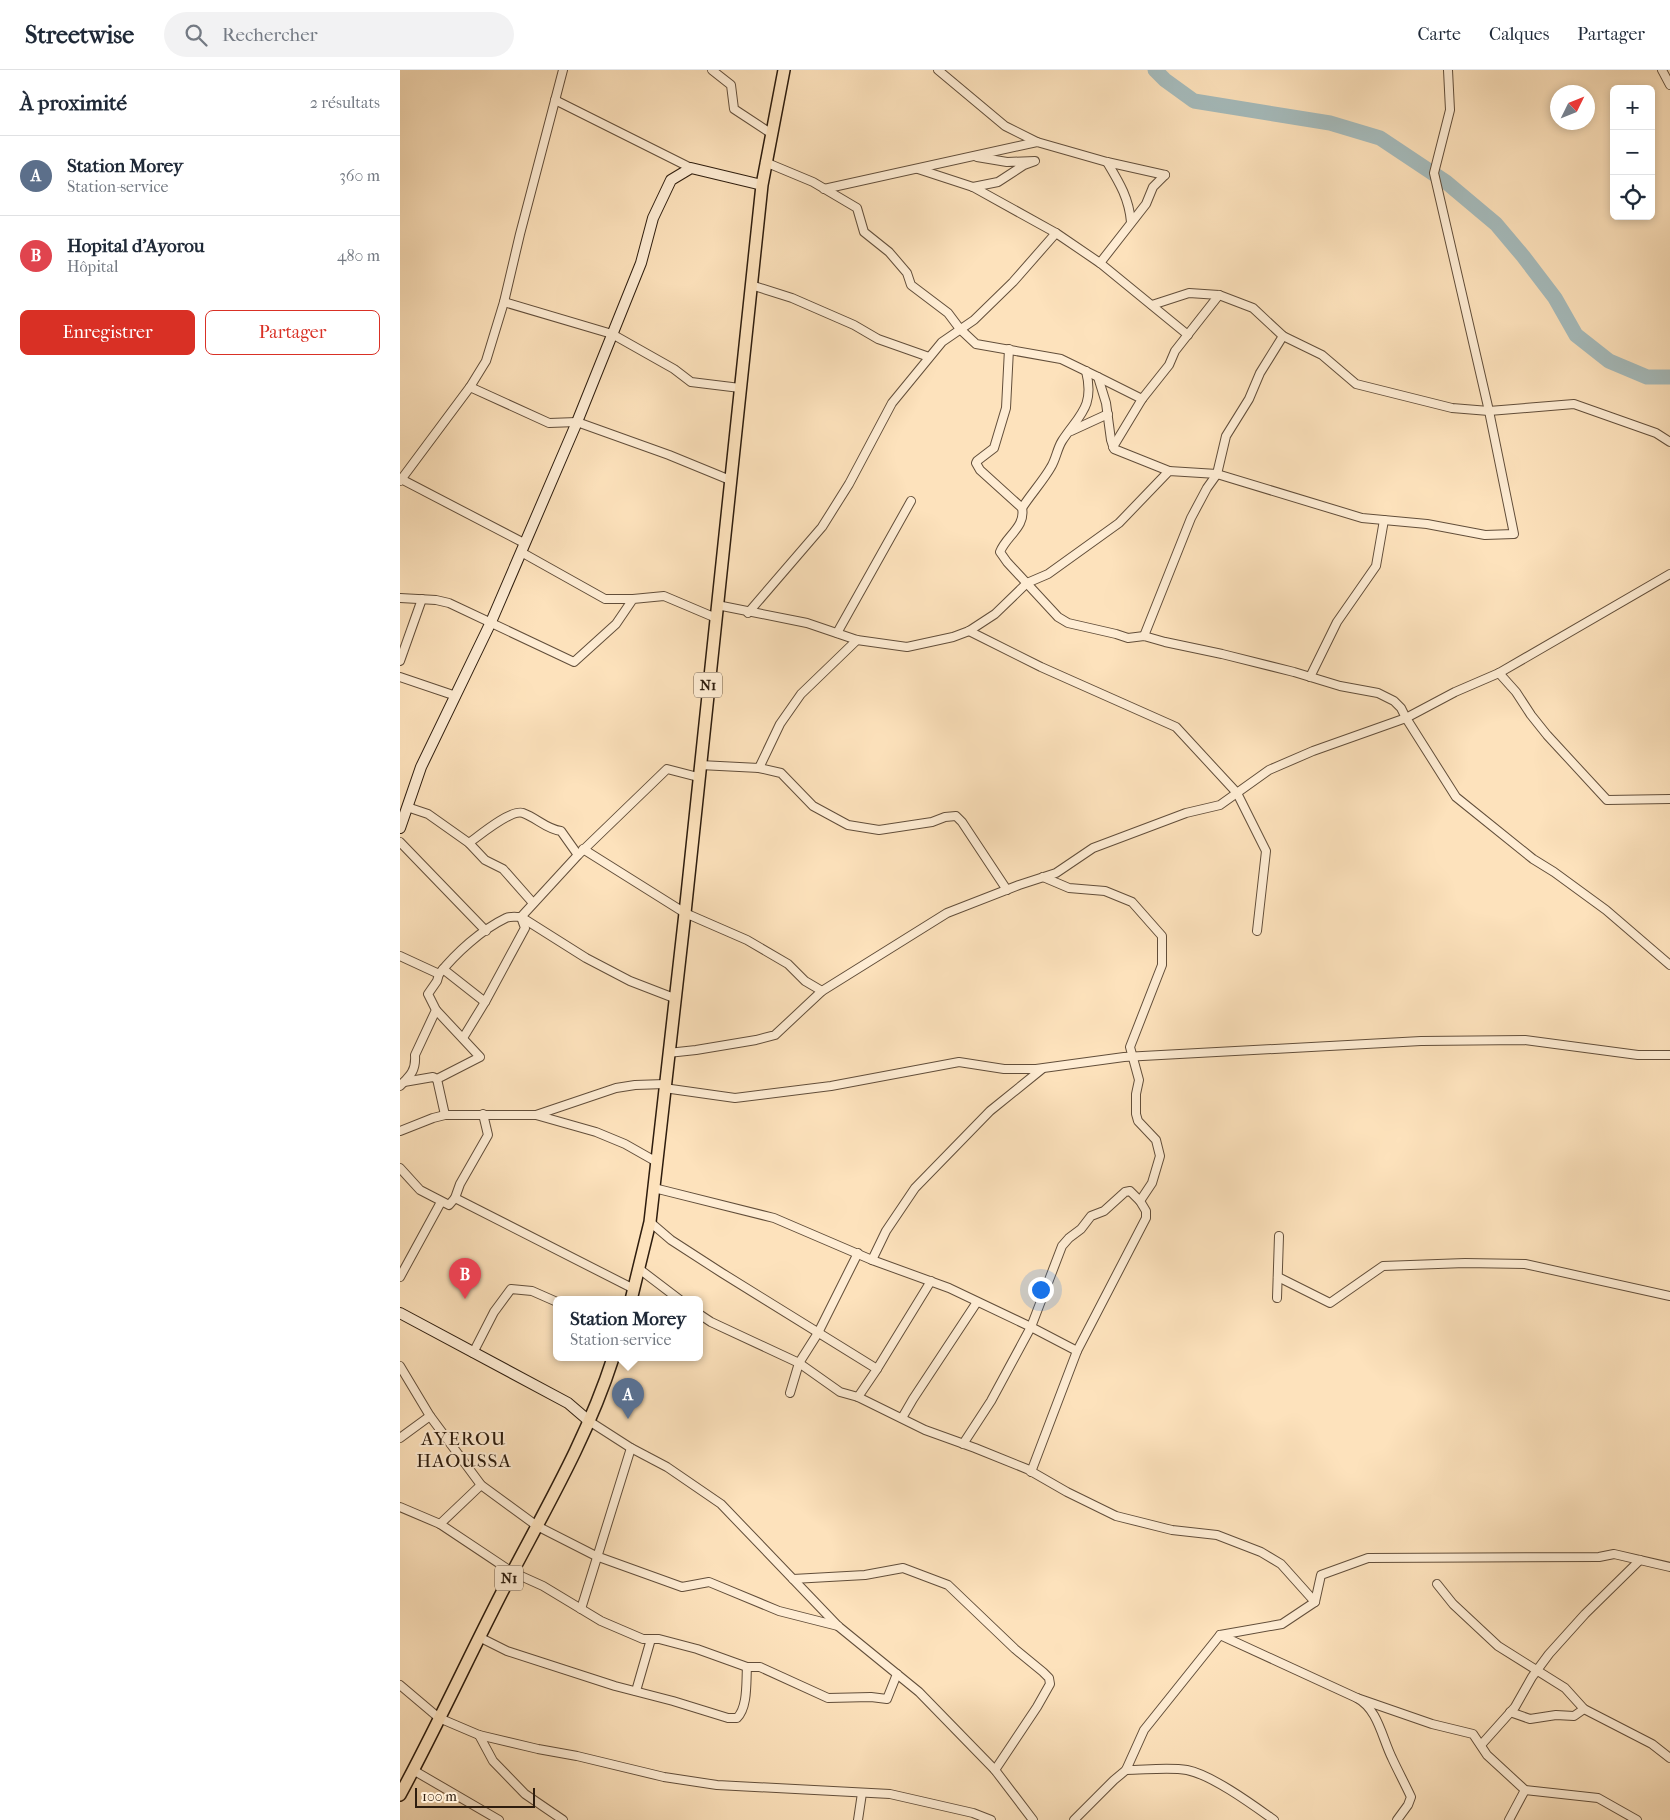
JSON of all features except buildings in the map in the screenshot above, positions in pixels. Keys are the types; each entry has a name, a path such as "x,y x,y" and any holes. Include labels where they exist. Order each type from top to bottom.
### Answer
{"main road":[{"name":"N1","path":"632,1295 650,1222 685,913 762,185 784,70"},
{"name":"N1","path":"400,1795 407,1774 439,1718 512,1572 568,1468 589,1421 612,1361"}],"street":[{"path":"563,70 504,302 486,361 470,387 400,480 523,548 605,599 664,596 716,618"},
{"path":"712,70 731,85 734,109 772,134"},
{"path":"938,70 1005,126 1037,142 1107,162 1166,175 1153,187 1146,204 1100,263"},
{"path":"1098,377 1106,402 1114,449 1169,471 1217,474 1362,518 1427,524 1485,535 1514,534 1489,411 1434,173 1450,110 1448,70"},
{"path":"1662,70 1670,85"},
{"path":"555,100 691,168 762,185"},
{"path":"824,189 1037,142"},
{"path":"972,156 1007,162 1036,161 1024,165 998,182 973,187"},
{"path":"765,162 812,182 857,208 864,232 889,252 907,273 911,285 948,313 960,329 976,344 1060,358 1142,399"},
{"path":"1107,162 1126,194 1131,222"},
{"path":"400,827 421,767 490,622 576,422 641,262 653,218 671,180 691,168"},
{"path":"916,168 973,187 1056,233 1100,263 1188,335"},
{"path":"748,613 822,527 848,484 892,403 929,357 942,342 974,320 1014,282 1056,233"},
{"path":"751,285 792,298 854,325 878,339 929,357"},
{"path":"1152,305 1189,292 1218,295 1253,308 1283,336 1322,355 1356,384 1452,408 1489,411 1574,404 1656,433 1670,442"},
{"path":"1113,446 1142,399 1169,365 1175,350 1218,295"},
{"path":"504,302 612,334 691,382 740,388"},
{"path":"1144,636 1191,518 1217,474 1226,436 1249,399 1260,372 1283,336"},
{"path":"1010,349 1006,408 994,448 976,463 980,470 1022,508 1021,523 1000,552 1062,620 1128,638 1144,636 1222,654 1388,697 1401,708 1456,797 1533,859 1606,910 1670,965"},
{"path":"1022,508 1052,466 1061,443 1085,408 1089,382 1086,371"},
{"path":"470,387 549,423 576,422 669,455 730,480"},
{"path":"1069,432 1108,414"},
{"path":"717,606 807,623 857,640 907,647 953,637 969,631 995,614 1027,583 1048,574 1120,523 1169,471"},
{"path":"837,633 911,501"},
{"path":"1310,677 1338,622 1376,566 1384,520"},
{"path":"668,1053 756,1040 774,1035 822,991 947,913 1056,873 1092,848 1186,813 1220,805 1269,770 1313,751 1406,718 1455,692 1499,672 1670,574"},
{"path":"400,598 436,600 449,603 574,662 616,624 633,599"},
{"path":"400,660 422,599"},
{"path":"969,631 1041,667 1176,727 1237,793 1266,851 1257,931"},
{"path":"759,768 780,724 801,694 857,640"},
{"path":"1499,672 1516,692 1530,715 1607,800 1670,800"},
{"path":"400,677 456,696"},
{"path":"700,765 759,768 781,773 813,806 848,825 879,830 932,822 956,816 962,822 1007,890"},
{"path":"521,917 581,852 667,769 698,777"},
{"path":"407,807 428,814 469,842 485,860 503,869 533,903"},
{"path":"469,842 513,813 522,812 552,830 561,831 581,852 685,913 747,940 788,964 805,981 822,991"},
{"path":"400,842 486,930"},
{"path":"1043,877 1069,888 1105,891 1132,902 1162,936 1162,965 1130,1047 1139,1080 1136,1094 1136,1114 1138,1121 1156,1140 1160,1156 1152,1183 1140,1202"},
{"path":"402,1084 433,1077 437,1079 480,1057 436,1010 428,994 441,971 462,950 486,930 508,917 521,917 586,958 630,981 674,998"},
{"path":"463,1038 525,928 521,917"},
{"path":"400,956 441,971 485,1002"},
{"path":"402,1084 411,1075 417,1062 415,1055 436,1010"},
{"path":"536,1115 616,1088 635,1085 664,1086 735,1098 831,1086 959,1062 1004,1069 1042,1068 1132,1057 1421,1041 1525,1040 1638,1055 1670,1055"},
{"path":"872,1260 886,1231 915,1188 990,1112 1042,1068"},
{"path":"437,1079 446,1116"},
{"path":"400,1168 420,1190 449,1205 455,1198 460,1184 488,1135 484,1114"},
{"path":"400,1131 433,1118 446,1116 484,1114 536,1115 596,1132 625,1144 656,1161"},
{"path":"654,1188 774,1218 872,1260 949,1288 1031,1326 1077,1351"},
{"path":"963,1444 991,1402 1031,1326 1062,1246 1081,1229 1091,1216 1104,1211 1125,1192 1130,1191 1146,1211 1146,1218 1077,1351 1032,1472"},
{"path":"455,1198 632,1295"},
{"path":"400,1276 441,1202"},
{"path":"650,1222 672,1240 877,1369"},
{"path":"1278,1298 1279,1236"},
{"path":"790,1393 799,1363 818,1333 858,1253"},
{"path":"1278,1277 1330,1303 1383,1266 1465,1263 1525,1264 1670,1296"},
{"path":"638,1268 675,1296"},
{"path":"858,1397 931,1281"},
{"path":"473,1353 494,1312 511,1289 532,1292 553,1300"},
{"path":"902,1418 913,1398 977,1302"},
{"path":"400,1313 568,1403 589,1421 631,1448 667,1467 721,1504 838,1626 918,1692 995,1770 1033,1820"},
{"path":"703,1317 799,1363 840,1392 858,1397 925,1430 1032,1472 1116,1516 1172,1530 1217,1535 1261,1552 1281,1564 1315,1602"},
{"path":"400,1366 430,1416 481,1485 537,1526 596,1556 682,1586 708,1582 779,1611 838,1626"},
{"path":"402,1434 430,1416"},
{"path":"581,1609 631,1448"},
{"path":"440,1524 481,1485"},
{"path":"400,1507 440,1524 512,1572 543,1586 601,1621 643,1639 660,1639 697,1649 747,1668 760,1667 828,1698 871,1697 887,1699 896,1674"},
{"path":"1074,1820 1126,1770 1144,1730 1220,1635 1282,1624 1315,1602 1321,1575 1368,1558 1599,1557 1614,1554 1670,1567"},
{"path":"1481,1745 1515,1707 1537,1670 1585,1614 1640,1560"},
{"path":"793,1579 822,1579 865,1575 902,1568 948,1585 1015,1649 1043,1672 1050,1684 995,1770"},
{"path":"1437,1584 1453,1604 1498,1646 1565,1688 1584,1709 1652,1744 1670,1758"},
{"path":"1220,1635 1357,1698 1432,1724 1473,1734 1487,1754 1525,1790 1598,1798 1637,1820"},
{"path":"479,1638 508,1652 728,1718 737,1718 740,1714 744,1702 747,1668"},
{"path":"636,1691 651,1639"},
{"path":"400,1685 439,1718 479,1735 664,1777 717,1785 890,1794 973,1813 991,1820"},
{"path":"1357,1698 1369,1707 1376,1718 1391,1757 1412,1797 1397,1820"},
{"path":"1510,1712 1530,1719 1574,1716 1584,1709"},
{"path":"479,1735 493,1761 525,1794 563,1820"},
{"path":"1126,1770 1186,1770 1198,1773 1248,1801 1274,1820"},
{"path":"407,1774 499,1820"},
{"path":"1510,1820 1525,1790"},
{"path":"858,1820 862,1792"}],"waterway":[{"path":"1155,70 1165,80 1194,101 1330,123 1380,138 1446,182 1496,224 1555,298 1576,335 1609,361 1647,377 1670,377"}],"place":[{"name":"Hopital d'Ayorou","path":"465,1299"},
{"name":"Station Morey","path":"628,1419"}],"district":[{"name":"AYEROU HAOUSSA","path":"464,1450"}]}
